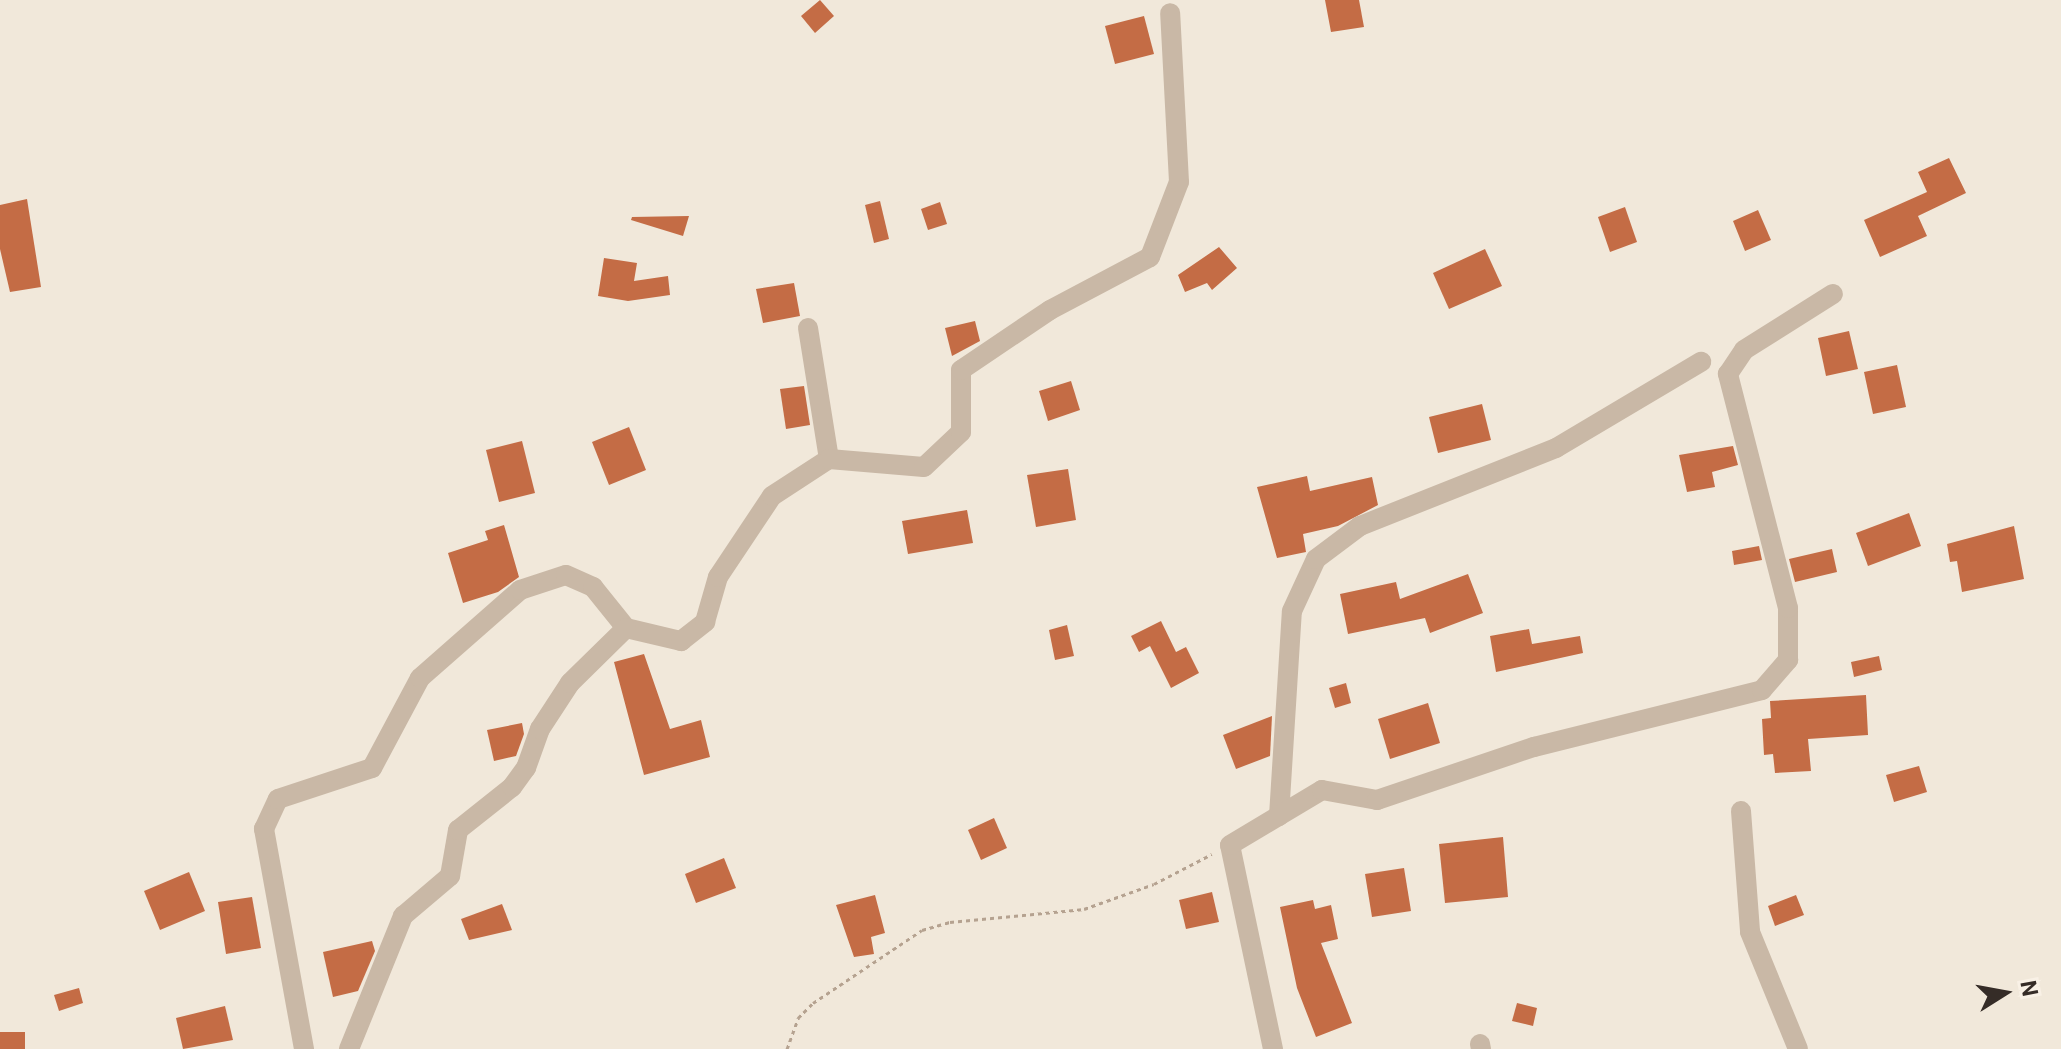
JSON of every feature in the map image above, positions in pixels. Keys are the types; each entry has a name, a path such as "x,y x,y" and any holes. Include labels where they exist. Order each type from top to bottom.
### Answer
{"street":[{"path":"304,1049 264,829 278,799 372,768 420,678 520,590 566,575 593,587 626,628 681,641 705,622 718,577 772,496 829,459 924,467 961,432 961,370 1050,310 1150,257 1179,182 1170,13"},
{"path":"1273,1049 1230,845 1322,790 1377,800 1534,747 1762,690 1788,660 1788,608 1728,374 1744,350 1833,294"},
{"path":"808,328 829,459"},
{"path":"1279,816 1292,611 1316,559 1360,526 1556,448 1701,362"},
{"path":"349,1049 403,916 450,876 458,830 512,787 526,768 540,729 570,683 626,628"},
{"path":"1741,811 1750,932 1798,1049"}],"path":[{"path":"787,1049 798,1018 813,1003 903,939 950,922 1084,909 1154,884 1230,845"}],"building":[{"path":"820,0 834,16 815,33 801,16"},
{"path":"1325,0 1359,0 1364,27 1331,32"},
{"path":"1144,16 1154,54 1115,64 1105,26"},
{"path":"1949,158 1966,193 1918,216 1927,236 1880,257 1864,220 1927,192 1918,172"},
{"path":"27,199 41,287 10,292 0,249 0,205"},
{"path":"880,201 889,239 874,243 865,205"},
{"path":"940,202 947,224 928,230 921,209"},
{"path":"1625,207 1637,242 1610,252 1598,217"},
{"path":"1758,210 1771,240 1745,251 1733,221"},
{"path":"689,216 683,236 631,220 632,217"},
{"path":"1219,247 1237,268 1212,290 1207,283 1185,292 1178,275"},
{"path":"1485,249 1502,286 1449,309 1433,273"},
{"path":"604,258 637,263 634,281 668,276 670,295 628,301 598,296"},
{"path":"794,283 800,316 763,323 756,289"},
{"path":"975,321 980,341 952,356 945,328"},
{"path":"1849,331 1858,369 1826,376 1818,338"},
{"path":"1897,365 1906,407 1873,414 1864,372"},
{"path":"1071,381 1080,410 1048,421 1039,391"},
{"path":"804,386 810,425 786,429 780,389"},
{"path":"1482,404 1491,440 1438,453 1429,417"},
{"path":"629,427 646,470 609,485 592,442"},
{"path":"522,441 535,493 499,502 486,450"},
{"path":"1733,446 1738,465 1712,472 1715,487 1687,492 1679,455"},
{"path":"1068,469 1076,520 1036,527 1027,475"},
{"path":"1307,476 1310,491 1372,477 1378,505 1338,526 1303,534 1306,552 1277,558 1257,487"},
{"path":"967,510 973,543 908,554 902,521"},
{"path":"1909,513 1921,546 1868,566 1856,533"},
{"path":"504,525 519,577 498,592 463,603 448,553 488,540 485,531"},
{"path":"2014,526 2024,579 1962,592 1957,561 1950,562 1947,544"},
{"path":"1759,546 1762,560 1734,565 1732,551"},
{"path":"1832,549 1837,572 1795,582 1789,559"},
{"path":"1468,574 1483,613 1430,633 1425,618 1348,634 1340,594 1396,582 1400,599"},
{"path":"1161,621 1176,652 1186,647 1199,673 1171,688 1150,646 1139,652 1131,636"},
{"path":"1067,625 1074,656 1055,660 1049,630"},
{"path":"1529,629 1532,644 1580,636 1583,653 1496,672 1490,636"},
{"path":"644,654 670,729 701,720 710,757 644,775 614,662"},
{"path":"1879,656 1882,670 1854,677 1851,662"},
{"path":"1346,683 1351,703 1335,708 1329,688"},
{"path":"1866,695 1868,735 1808,739 1811,771 1775,773 1773,754 1764,755 1762,719 1771,718 1770,701"},
{"path":"1428,703 1440,743 1390,759 1378,719"},
{"path":"1272,716 1270,756 1236,769 1223,735"},
{"path":"522,723 524,734 516,756 494,761 487,730"},
{"path":"1919,766 1927,792 1894,802 1886,775"},
{"path":"994,818 1007,848 981,860 968,830"},
{"path":"1503,837 1508,897 1445,903 1439,844"},
{"path":"724,858 736,888 696,903 685,874"},
{"path":"1404,868 1411,911 1372,917 1365,874"},
{"path":"189,872 205,911 160,930 144,891"},
{"path":"1212,892 1219,922 1186,929 1179,900"},
{"path":"875,895 885,933 871,937 874,954 854,957 836,905"},
{"path":"1796,895 1804,915 1775,926 1768,906"},
{"path":"252,897 261,948 226,954 218,902"},
{"path":"1313,900 1315,909 1331,905 1338,939 1321,943 1352,1023 1316,1037 1297,988 1280,907"},
{"path":"502,904 512,930 469,940 461,919"},
{"path":"372,941 375,951 358,991 333,997 323,952"},
{"path":"79,988 83,1003 59,1011 54,995"},
{"path":"1517,1003 1537,1008 1533,1026 1512,1021"},
{"path":"225,1006 233,1040 183,1049 176,1018"},
{"path":"0,1032 25,1032 25,1049 0,1049"}]}
